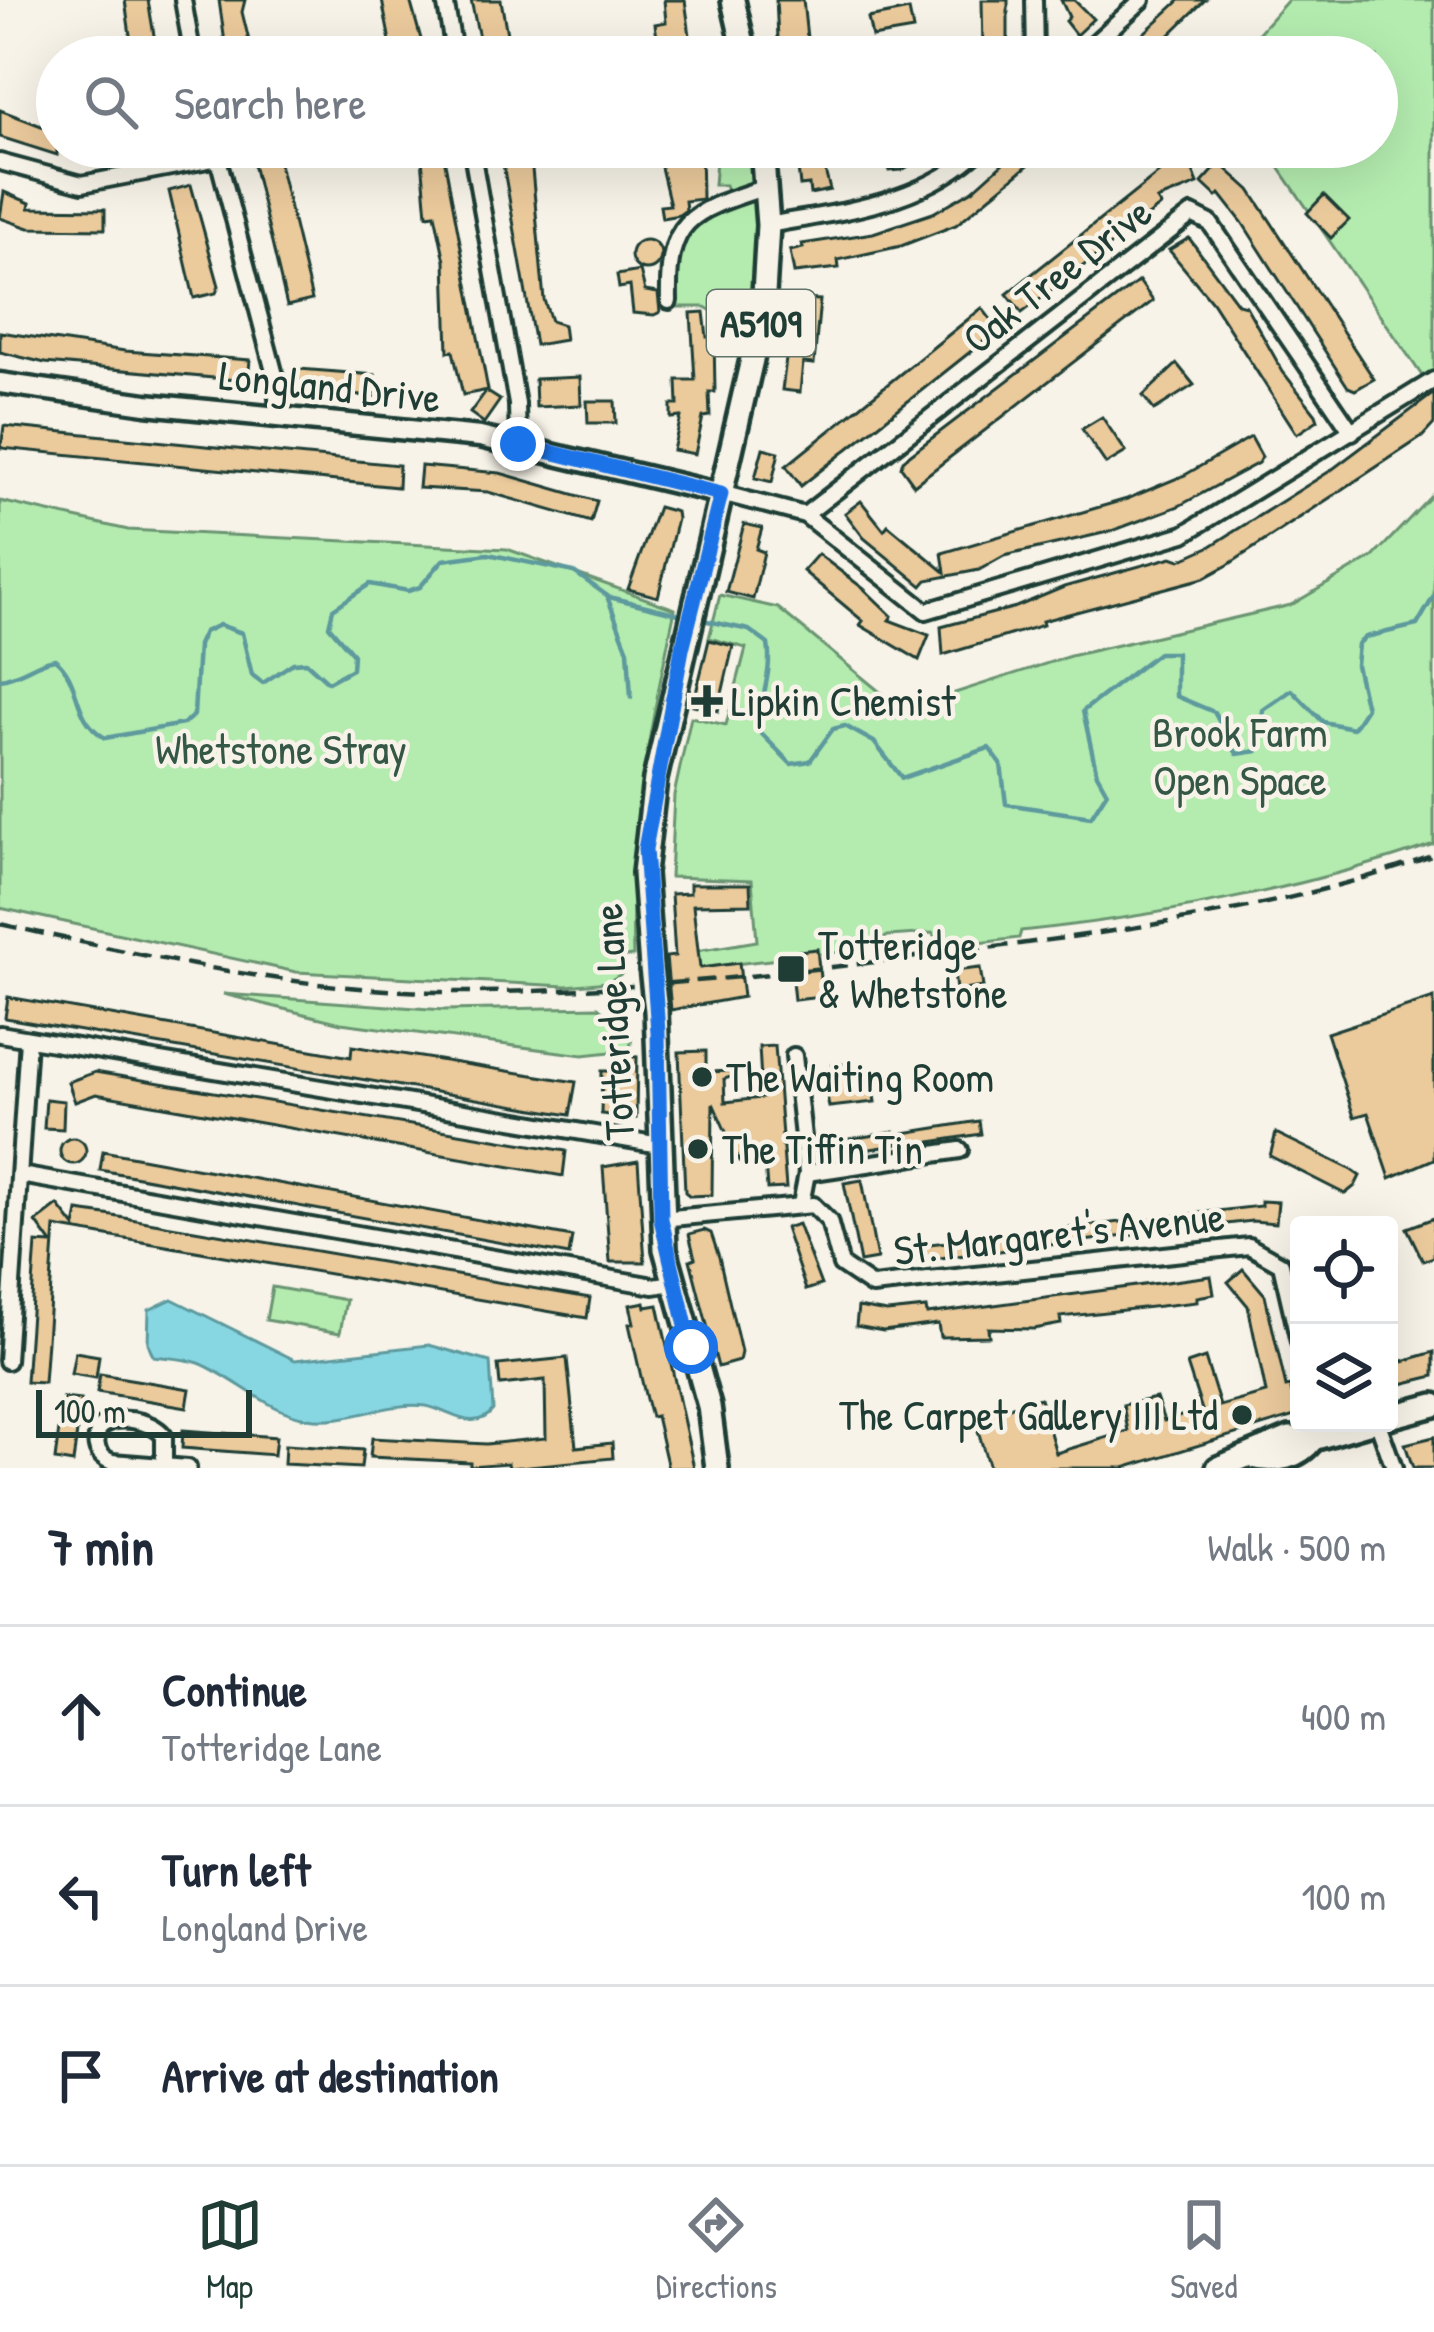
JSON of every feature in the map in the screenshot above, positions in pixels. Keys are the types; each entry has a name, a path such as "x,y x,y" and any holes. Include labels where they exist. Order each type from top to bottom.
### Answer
{"main road":[{"path":"734,0 742,36"},
{"name":"Totteridge Lane","path":"718,1468 709,1406 673,1282 661,1219 656,1010 645,849 682,649 758,343 768,225 764,168"},
{"path":"1398,1415 1434,1405"},
{"path":"1217,1468 1253,1457 1270,1461 1303,1452 1319,1432"}],"street":[{"path":"183,0 189,36"},
{"path":"445,0 451,36"},
{"path":"1034,0 1034,36"},
{"path":"1102,36 1142,0"},
{"path":"0,162 82,184 151,168"},
{"path":"220,168 276,379 278,417"},
{"path":"475,168 517,404 518,444"},
{"path":"768,225 909,194 958,168"},
{"path":"669,301 668,254 674,236 699,216 766,187"},
{"name":"Oak Tree Drive","path":"805,514 1192,214 1210,223 1352,432"},
{"path":"721,494 805,514 926,611 1184,534 1434,380"},
{"name":"Longland Drive","path":"0,383 518,444 721,494"},
{"path":"0,1034 659,1145"},
{"path":"7,1361 28,1039"},
{"path":"661,1219 801,1204 808,1173 794,1056"},
{"path":"808,1173 960,1150"},
{"path":"20,1175 654,1286 673,1282"},
{"name":"St. Margaret's Avenue","path":"801,1204 813,1205 829,1221 841,1265 872,1286 1259,1248 1287,1276 1296,1324"},
{"path":"164,1466 164,1436 152,1424 118,1420 99,1429 97,1449 102,1458 164,1466 185,1468"},
{"path":"1381,1432 1394,1468"}],"green space":[{"path":"1288,0 1434,0 1434,372 1425,380 1279,168 1398,168 1398,36 1256,36"},
{"path":"715,168 752,168 759,234 748,332 705,307 674,307 675,266 682,241 728,195 725,185 714,185"},
{"name":"Brook Farm Open Space","path":"1434,493 1434,844 1281,888 1126,918 1021,931 1019,938 939,948 933,933 888,936 872,945 858,941 854,950 685,970 684,953 757,941 752,880 670,877 674,795 691,717 726,725 746,648 709,638 720,595 778,608 902,710 1070,656 1291,605 1373,557"},
{"name":"Whetstone Stray","path":"0,501 128,530 507,549 675,609 643,781 634,866 633,956 622,957 624,972 608,982 566,986 296,972 0,908"},
{"path":"223,994 444,1010 598,1007 632,1036 630,1050 583,1055 341,1023"},
{"path":"272,1287 346,1300 340,1333 266,1320"}],"water":[{"path":"172,1299 295,1360 429,1345 490,1362 493,1410 478,1420 411,1405 337,1418 293,1414 199,1363 153,1356 148,1343 149,1310"}],"building":[{"path":"125,0 148,0 154,36 130,36"},
{"path":"219,0 245,0 242,12 248,36 224,36"},
{"path":"382,0 410,0 420,36 389,36"},
{"path":"471,0 501,0 507,36 479,36"},
{"path":"664,0 685,0 690,36 657,36 655,24 666,22"},
{"path":"776,0 803,0 807,36 778,36"},
{"path":"982,0 1008,0 1008,36 983,36"},
{"path":"1061,0 1074,0 1093,19 1076,35 1065,21 1069,17"},
{"path":"1180,0 1205,0 1168,36 1141,36"},
{"path":"909,10 913,30 872,36 868,18"},
{"path":"0,110 36,124 36,148 0,137"},
{"path":"254,168 280,168 312,300 287,306"},
{"path":"423,168 446,168 488,390 463,395 453,351 448,352 445,261 435,214 427,215"},
{"path":"504,168 532,168 544,300 551,321 563,325 565,340 535,345"},
{"path":"661,168 701,168 702,199 685,201 686,210 662,218 660,206 670,205"},
{"path":"798,168 824,168 830,190 810,194 809,185 800,186"},
{"path":"998,168 1025,168 956,225 901,246 838,260 839,268 794,273 790,251 803,248 802,244 873,233 933,213 973,190"},
{"path":"1165,168 1192,168 1198,184 1157,200 1161,206 1022,313 1007,294"},
{"path":"1216,168 1226,168 1250,190 1374,379 1355,390 1348,387 1242,222 1220,194 1217,197 1202,183"},
{"path":"191,185 219,286 216,293 194,298 169,191"},
{"path":"4,192 30,203 29,208 105,209 105,229 29,228 0,218"},
{"path":"1324,195 1349,220 1331,238 1307,213"},
{"path":"1189,238 1238,304 1246,306 1283,372 1316,414 1318,420 1297,434 1212,302 1169,250"},
{"path":"646,240 661,255 646,270 631,255"},
{"path":"640,271 645,291 658,293 660,312 654,315 633,313 630,286 619,288 617,275"},
{"path":"1139,281 1153,301 914,485 901,467 903,460"},
{"path":"801,299 820,300 814,364 803,363 800,392 782,390 791,320"},
{"path":"982,308 996,326 994,333 801,486 786,466"},
{"path":"704,312 707,337 714,336 715,392 709,392 710,416 703,417 695,454 673,450 681,417 671,418 671,405 678,405 677,380 695,380 691,313"},
{"path":"0,332 125,351 250,360 248,381 45,363 0,352"},
{"path":"1177,364 1194,385 1154,410 1143,396"},
{"path":"299,369 375,375 373,397 297,390"},
{"path":"580,377 581,405 536,407 535,379"},
{"path":"486,391 500,400 484,423 470,413"},
{"path":"1434,393 1434,424 1422,437 1204,578 1042,621 1043,625 943,655 941,627 1016,607 1064,587 1172,557 1180,560 1211,546 1330,471"},
{"path":"587,401 615,401 616,423 588,423"},
{"path":"1102,417 1126,452 1106,464 1082,429"},
{"path":"4,426 399,465 398,487 1,448"},
{"path":"1251,437 1262,457 1258,463 1179,506 1112,531 1004,556 979,570 927,580 922,586 864,538 845,513 861,501 884,530 888,525 945,572 942,553 1127,499 1185,475"},
{"path":"763,448 779,452 772,482 755,478"},
{"path":"421,466 500,473 597,501 591,522 488,492 419,488"},
{"path":"658,507 676,512 677,519 658,597 628,589"},
{"path":"744,524 762,528 756,549 764,552 753,599 726,592"},
{"path":"818,554 864,589 892,616 889,620 929,635 919,660 860,625 863,621 803,571"},
{"path":"709,640 733,646 718,711 693,705"},
{"path":"690,884 750,884 751,904 693,905 700,968 739,963 743,997 671,1010 666,957 675,956 671,894 690,893"},
{"path":"817,949 822,997 794,1000 789,952"},
{"path":"980,968 983,987 956,991 954,971"},
{"path":"8,997 351,1057 352,1046 576,1082 570,1115 5,1018"},
{"path":"1434,998 1434,1159 1390,1178 1368,1113 1354,1117 1327,1033"},
{"path":"775,1046 786,1188 767,1189 764,1149 739,1161 713,1103 712,1195 690,1196 685,1192 679,1052 706,1051 706,1072 733,1071 734,1076 724,1079 725,1102 762,1098 759,1047"},
{"path":"618,1056 637,1057 636,1118 601,1114 602,1071 614,1071"},
{"path":"843,1064 852,1070 870,1069 875,1102 829,1107 827,1095 835,1094 832,1065"},
{"path":"95,1072 566,1151 563,1176 96,1094 75,1102 68,1082"},
{"path":"46,1099 64,1101 63,1129 44,1128"},
{"path":"979,1121 981,1134 906,1146 904,1133"},
{"path":"894,1132 896,1145 820,1157 818,1144"},
{"path":"1276,1133 1350,1169 1360,1176 1355,1186 1345,1194 1270,1156"},
{"path":"73,1138 86,1151 73,1164 60,1151"},
{"path":"103,1151 572,1237 569,1255 100,1170"},
{"path":"638,1161 645,1262 610,1262 603,1167"},
{"path":"862,1180 877,1259 860,1262 844,1183"},
{"path":"1261,1201 1278,1202 1276,1223 1252,1221 914,1261 912,1246 1261,1206"},
{"path":"58,1205 75,1227 78,1211 590,1298 587,1318 55,1227 44,1383 26,1382 36,1243 52,1244 36,1222"},
{"path":"1434,1218 1434,1257 1423,1261 1407,1228"},
{"path":"798,1224 821,1285 806,1290 785,1228"},
{"path":"711,1233 719,1257 741,1352 739,1361 718,1367 690,1260 695,1258 689,1234"},
{"path":"1243,1269 1265,1295 1286,1387 1290,1386 1290,1417 1124,1468 989,1468 974,1417 1040,1398 1056,1453 1128,1431 1123,1405 1156,1398 1164,1421 1202,1410 1187,1364 1205,1358 1220,1406 1266,1393 1248,1306 1228,1282"},
{"path":"1211,1276 1214,1294 1197,1297 1197,1302 1060,1317 1061,1324 1034,1329 988,1328 989,1336 940,1337 938,1324 883,1331 856,1326 858,1307 887,1312 926,1308 927,1314"},
{"path":"645,1302 646,1307 658,1305 694,1468 668,1468 656,1416 651,1417 629,1324 634,1323 630,1305"},
{"path":"75,1352 99,1356 96,1378 71,1374"},
{"path":"1434,1352 1434,1376 1398,1385 1398,1362"},
{"path":"567,1358 576,1447 612,1443 613,1458 509,1468 508,1463 470,1466 470,1462 370,1457 372,1438 486,1444 546,1438 545,1380 500,1385 498,1365"},
{"path":"100,1374 190,1389 187,1407 97,1392"},
{"path":"63,1398 81,1400 73,1463 55,1460"},
{"path":"183,1430 276,1437 274,1455 182,1448"},
{"path":"1434,1437 1434,1468 1413,1468 1405,1444"},
{"path":"285,1445 363,1450 361,1468 284,1464"}],"waterway":[{"path":"0,679 55,659 70,678 86,720 105,738 183,724 194,715 198,645 204,632 219,625 242,633 252,675 263,683 293,663 306,662 328,682 352,669 353,654 329,626 333,609 370,584 408,591 420,587 443,560 488,554 574,572 609,597 687,616"},
{"path":"698,619 749,630 768,644 759,731 791,764 810,761 833,729 845,726 874,742 902,778 989,748 1001,764 1006,804 1091,817 1107,792 1097,774 1083,711 1158,653 1176,653 1176,696 1214,712 1237,754 1258,751 1263,710 1292,690 1323,722 1353,728 1366,708 1356,665 1358,644 1366,637 1417,625 1434,596"},
{"path":"608,599 628,650 631,697"}],"railway":[{"path":"0,924 218,969 328,985 439,992 571,990 833,967 1142,926 1319,890 1434,855"}],"place":[{"name":"Lipkin Chemist","path":"707,701"},
{"name":"Totteridge & Whetstone","path":"791,969"},
{"name":"The Waiting Room","path":"702,1077"},
{"name":"The Tiffin Tin","path":"698,1149"},
{"name":"The Carpet Gallery III Ltd","path":"1242,1415"}],"route":[{"path":"518,444 721,494 655,779 644,873 658,1032 661,1219 691,1347"}]}
